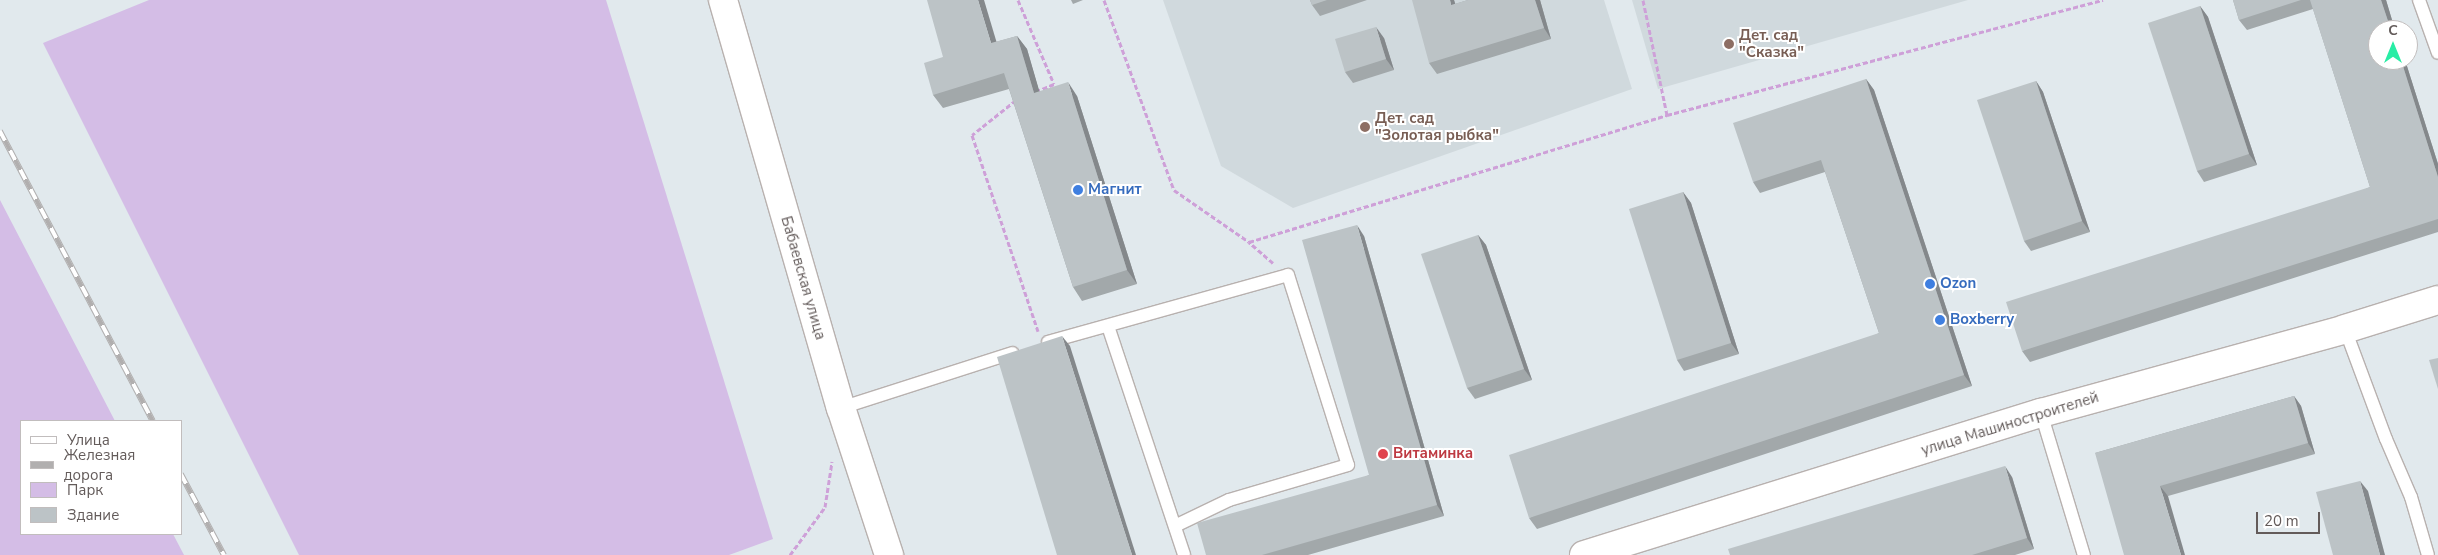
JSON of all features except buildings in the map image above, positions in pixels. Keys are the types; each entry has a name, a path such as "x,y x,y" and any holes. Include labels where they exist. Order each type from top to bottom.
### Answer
{"street":[{"name":"Бабаевская улица","path":"723,0 841,408 889,555"},
{"name":"улица Машиностроителей","path":"1584,555 2041,413 2345,329 2438,300"}],"lane":[{"path":"2419,0 2438,53"},
{"path":"841,408 1033,346 1288,275 1348,465 1229,500 1175,526"},
{"path":"1108,326 1184,555"},
{"path":"2345,329 2386,439 2411,498 2428,555"},
{"path":"2041,413 2084,555"}],"path":[{"path":"1018,0 1054,84 1028,95"},
{"path":"1104,0 1174,190 1249,242 1288,275"},
{"path":"1643,0 1667,115"},
{"path":"1249,242 1667,115 2102,0"},
{"path":"1019,98 1010,102 972,135 1033,346"},
{"path":"790,555 825,507 833,458"}],"shaded area":[{"name":"Дет. сад \"Золотая рыбка\"","path":"1163,0 1604,0 1632,89 1293,208 1221,166"},
{"name":"Дет. сад \"Сказка\"","path":"1632,0 1968,0 1658,89"}],"green space":[{"path":"149,0 606,0 773,539 729,555 299,555 43,43"},
{"path":"0,200 114,420 20,420 20,535 174,535 184,555 0,555"}],"railway":[{"path":"0,131 152,420"},
{"path":"182,476 224,555"}],"place":[{"name":"Дет. сад \"Сказка\"","path":"1729,44"},
{"name":"Дет. сад \"Золотая рыбка\"","path":"1365,127"},
{"name":"Магнит","path":"1078,190"},
{"name":"Ozon","path":"1930,284"},
{"name":"Boxberry","path":"1940,320"},
{"name":"Витаминка","path":"1383,454"}]}
